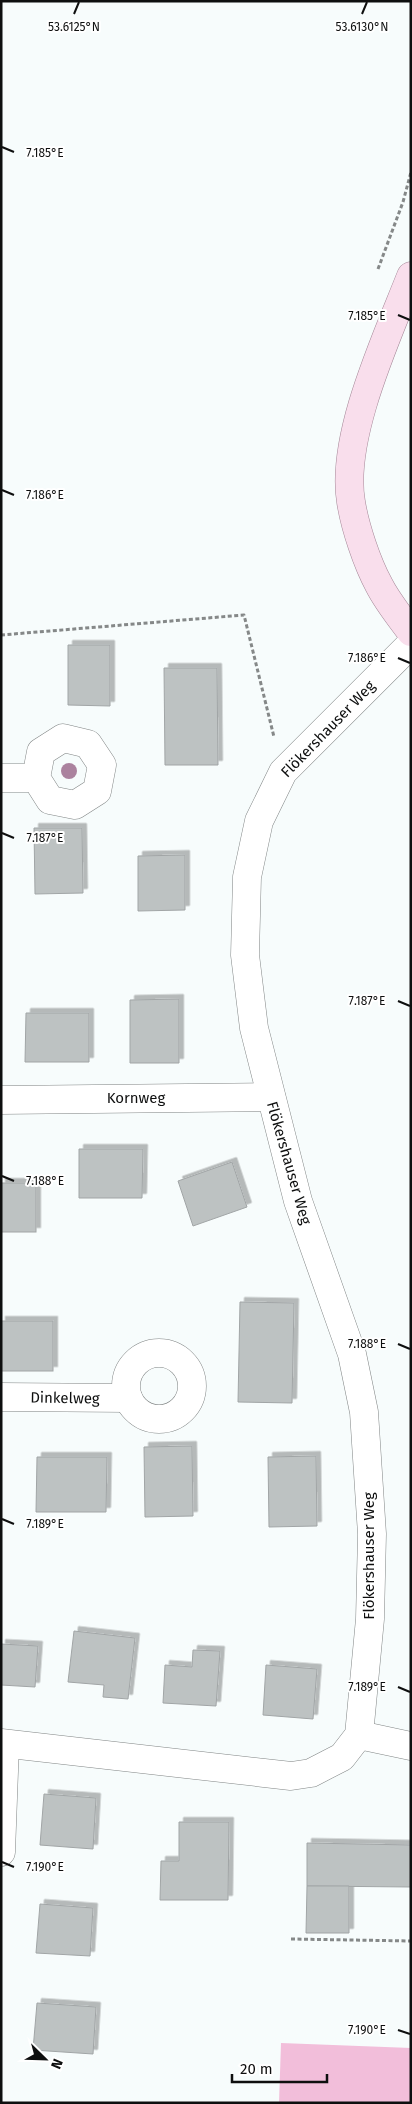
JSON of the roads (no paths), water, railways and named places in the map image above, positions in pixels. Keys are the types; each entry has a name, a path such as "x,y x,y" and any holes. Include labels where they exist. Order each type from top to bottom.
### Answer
{"main road":[{"path":"411,276 361,412 354,440 350,501 358,530 379,585 411,632"}],"street":[{"name":"Flökershauser Weg","path":"359,1735 370,1619 372,1544 364,1412 352,1354 298,1201 254,1028 245,955 247,877 259,821 283,772 411,644"},
{"path":"1,778 36,778"},
{"name":"Kornweg","path":"1,1100 271,1097"},
{"name":"Dinkelweg","path":"1,1397 128,1398"},
{"path":"1,1852 3,1743 291,1776 311,1773 342,1758 359,1735 411,1746"}]}
